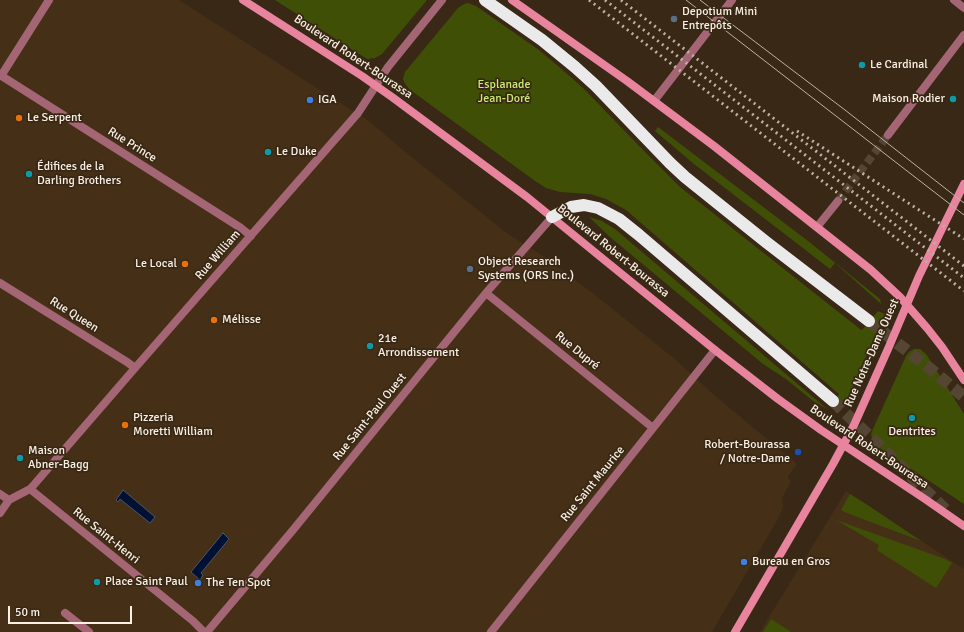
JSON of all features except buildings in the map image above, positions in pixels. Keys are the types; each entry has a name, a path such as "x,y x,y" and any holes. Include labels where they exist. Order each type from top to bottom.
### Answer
{"highway":[{"path":"485,0 542,40 575,67 602,92 670,163 690,181 869,321"},
{"path":"552,217 571,207 584,205 598,208 620,219 833,402"}],"main road":[{"name":"Boulevard Robert-Bourassa","path":"244,0 376,86 521,192 715,350 778,399 964,526"},
{"path":"512,0 654,101 872,270 907,304 942,346 964,380"},
{"name":"Rue Notre-Dame Ouest","path":"735,632 844,445 888,349 919,276 964,184"}],"street":[{"path":"0,76 49,0"},
{"name":"Rue William","path":"0,513 9,500 30,489 358,113 388,68 442,0"},
{"path":"654,101 732,0"},
{"path":"954,0 964,8"},
{"path":"888,135 964,35"},
{"name":"Rue Prince","path":"0,76 241,228 251,236"},
{"path":"818,227 838,201"},
{"name":"Rue Saint-Paul Ouest","path":"207,632 306,515 486,293 552,217"},
{"name":"Rue Queen","path":"0,283 127,362 134,368"},
{"name":"Rue Dupré","path":"486,293 653,428"},
{"name":"Rue Saint Maurice","path":"490,632 715,350"},
{"name":"Rue Saint-Henri","path":"30,489 193,621 204,632"},
{"path":"0,494 9,500"},
{"path":"65,613 89,632"}],"shaded area":[{"path":"0,0 179,0 369,121 404,151 508,234 545,257 604,302 676,360 714,395 797,464 788,476 791,481 782,498 783,507 779,517 712,632 0,632"},
{"path":"846,491 964,569 964,632 760,632"}],"green space":[{"path":"275,0 427,0 382,54 375,58 367,59"},
{"name":"Esplanade Jean-Doré","path":"468,3 476,6 539,50 583,88 680,187 860,329 862,330 878,311 885,314 845,404 835,400 839,394 626,210 606,199 590,194 560,192 546,188 409,89 403,79 405,72 458,8"},
{"path":"658,127 808,241 880,299 881,304 835,263 830,269 694,164 655,131"},
{"path":"589,217 602,221 615,229 827,409 813,401 786,379 763,364 610,237"},
{"path":"914,349 920,349 926,354 964,414 964,504 878,447 873,442 871,434 873,429 906,356"},
{"path":"850,494 869,506 921,541 841,510"},
{"path":"836,520 945,559 952,563 936,588 877,550 879,545"},
{"path":"771,619 785,628 791,632 763,632"}],"water":[{"path":"123,490 155,517 150,523 120,499 118,502 116,500"},
{"path":"223,533 229,539 201,573 203,575 200,580 191,572"}],"tunnel":[{"path":"838,201 888,135"},
{"path":"869,321 964,397"},
{"path":"833,401 949,513"}],"tram line":[{"path":"686,0 964,215"},
{"path":"700,0 964,203"}],"railway":[{"path":"589,0 964,291"},
{"path":"605,0 964,278"},
{"path":"621,0 964,266"},
{"path":"797,131 964,239"}],"place":[{"name":"Depotium Mini Entrepôts","path":"674,19"},
{"name":"Le Cardinal","path":"862,65"},
{"name":"Maison Rodier","path":"953,99"},
{"name":"IGA","path":"310,100"},
{"name":"Le Serpent","path":"19,118"},
{"name":"Le Duke","path":"268,152"},
{"name":"Édifices de la Darling Brothers","path":"29,174"},
{"name":"Le Local","path":"185,264"},
{"name":"Object Research Systems (ORS Inc.)","path":"470,269"},
{"name":"Mélisse","path":"214,320"},
{"name":"21e Arrondissement","path":"370,346"},
{"name":"Dentrites","path":"912,418"},
{"name":"Pizzeria Moretti William","path":"125,425"},
{"name":"Robert-Bourassa / Notre-Dame","path":"798,452"},
{"name":"Maison Abner-Bagg","path":"20,458"},
{"name":"Bureau en Gros","path":"744,562"},
{"name":"Place Saint Paul","path":"97,582"},
{"name":"The Ten Spot","path":"198,583"}]}
